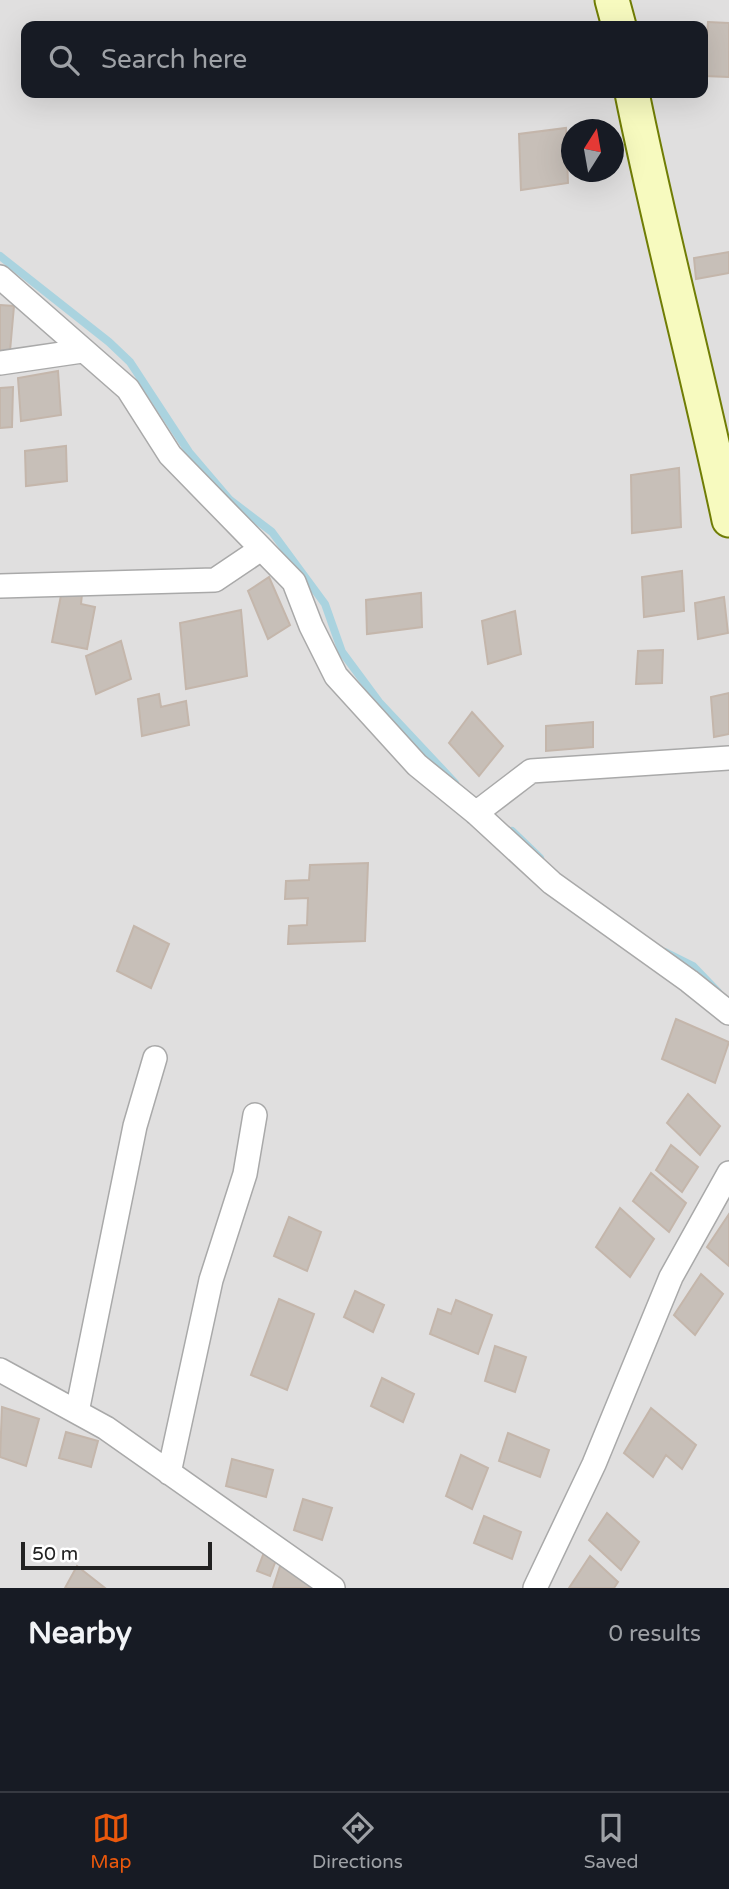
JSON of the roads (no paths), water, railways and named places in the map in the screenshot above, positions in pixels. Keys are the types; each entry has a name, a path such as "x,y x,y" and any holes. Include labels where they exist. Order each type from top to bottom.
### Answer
{"street":[{"path":"612,0 618,21"},
{"path":"633,98 657,213 706,411 729,520"},
{"path":"0,277 82,351 128,388 170,455 294,582 311,626 336,677 417,765 476,813 552,883 635,945 689,981 729,1013"},
{"path":"0,363 82,351"},
{"path":"0,586 215,580 261,549"},
{"path":"476,813 531,771 729,758"},
{"path":"77,1412 135,1126 155,1058"},
{"path":"169,1472 211,1280 246,1174 255,1115"},
{"path":"535,1588 594,1464 671,1277 729,1173"},
{"path":"0,1370 106,1428 333,1588"}],"waterway":[{"path":"0,256 109,342 130,362 189,452 230,500 272,532 325,604 342,652 379,702 455,783"},
{"path":"512,831 540,858"},
{"path":"665,952 693,966 718,992"}]}
